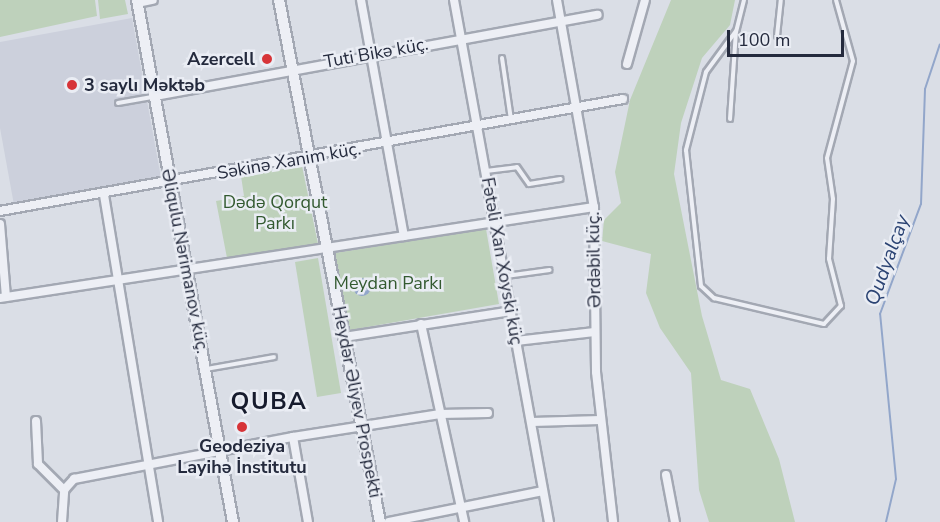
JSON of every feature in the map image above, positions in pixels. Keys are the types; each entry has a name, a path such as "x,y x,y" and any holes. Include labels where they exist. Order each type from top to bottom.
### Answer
{"street":[{"path":"137,2 153,0"},
{"name":"Heydər Əliyev Prospekti","path":"279,0 380,522"},
{"path":"361,0 373,54 404,236"},
{"name":"Fətəli Xan Xoyski küç","path":"454,0 549,522"},
{"name":"Ərdəbil küç.","path":"557,0 594,207 594,332 600,420 613,522"},
{"path":"627,64 645,0"},
{"name":"Əliqulu Nərimanov küç.","path":"137,2 233,522"},
{"name":"Tuti Bikə küç.","path":"155,96 460,37 598,15"},
{"name":"Səkinə Xanim küç.","path":"0,211 171,184 623,99"},
{"path":"104,195 158,522"},
{"path":"0,224 3,297 117,282 594,207"},
{"path":"344,337 511,311"},
{"path":"422,324 464,522"},
{"path":"516,341 594,332"},
{"path":"62,522 64,490 74,478 362,426 440,414 488,413"},
{"path":"532,422 600,420"},
{"path":"36,421 38,464 64,490"},
{"path":"293,437 308,522"},
{"path":"666,475 675,522 668,522"},
{"path":"389,522 543,491"}],"lane":[{"path":"730,119 736,31 744,0"},
{"path":"777,36 780,0"},
{"path":"736,31 706,72 686,150 701,286 714,298 825,324 842,306 829,259 833,199 827,158 853,61 836,0"},
{"path":"502,58 511,121"},
{"path":"118,103 155,96"},
{"path":"486,171 517,167 529,184 561,178"},
{"path":"505,276 550,270"},
{"path":"205,369 274,357"}],"shaded area":[{"name":"3 saylı Məktəb","path":"132,18 161,178 14,205 0,128 0,42"}],"green space":[{"path":"0,0 95,0 97,16 0,37"},
{"path":"98,0 125,0 128,14 100,19"},
{"path":"671,0 735,0 730,25 702,58 681,123 674,174 702,316 721,380 750,389 779,459 795,522 709,522 699,490 691,373 660,328 646,293 651,254 602,241 604,220 621,203 615,172 630,100"},
{"name":"Dədə Qorqut Parkı","path":"302,166 318,244 227,258 216,201 244,196 241,176"},
{"name":"Meydan Parkı","path":"486,229 499,304 350,330 335,253"},
{"path":"318,258 341,393 317,397 295,262"}],"water":[{"path":"362,278 368,281 371,287 368,293 362,296 356,293 353,287 356,281"}],"waterway":[{"name":"Qudyalçay","path":"886,522 896,479 880,314 921,204 925,89 940,44"}],"place":[{"name":"Azercell","path":"267,59"},
{"name":"3 saylı Məktəb","path":"72,85"},
{"name":"Geodeziya Layihə İnstitutu","path":"242,427"}],"district":[{"name":"QUBA","path":"269,402"}]}
